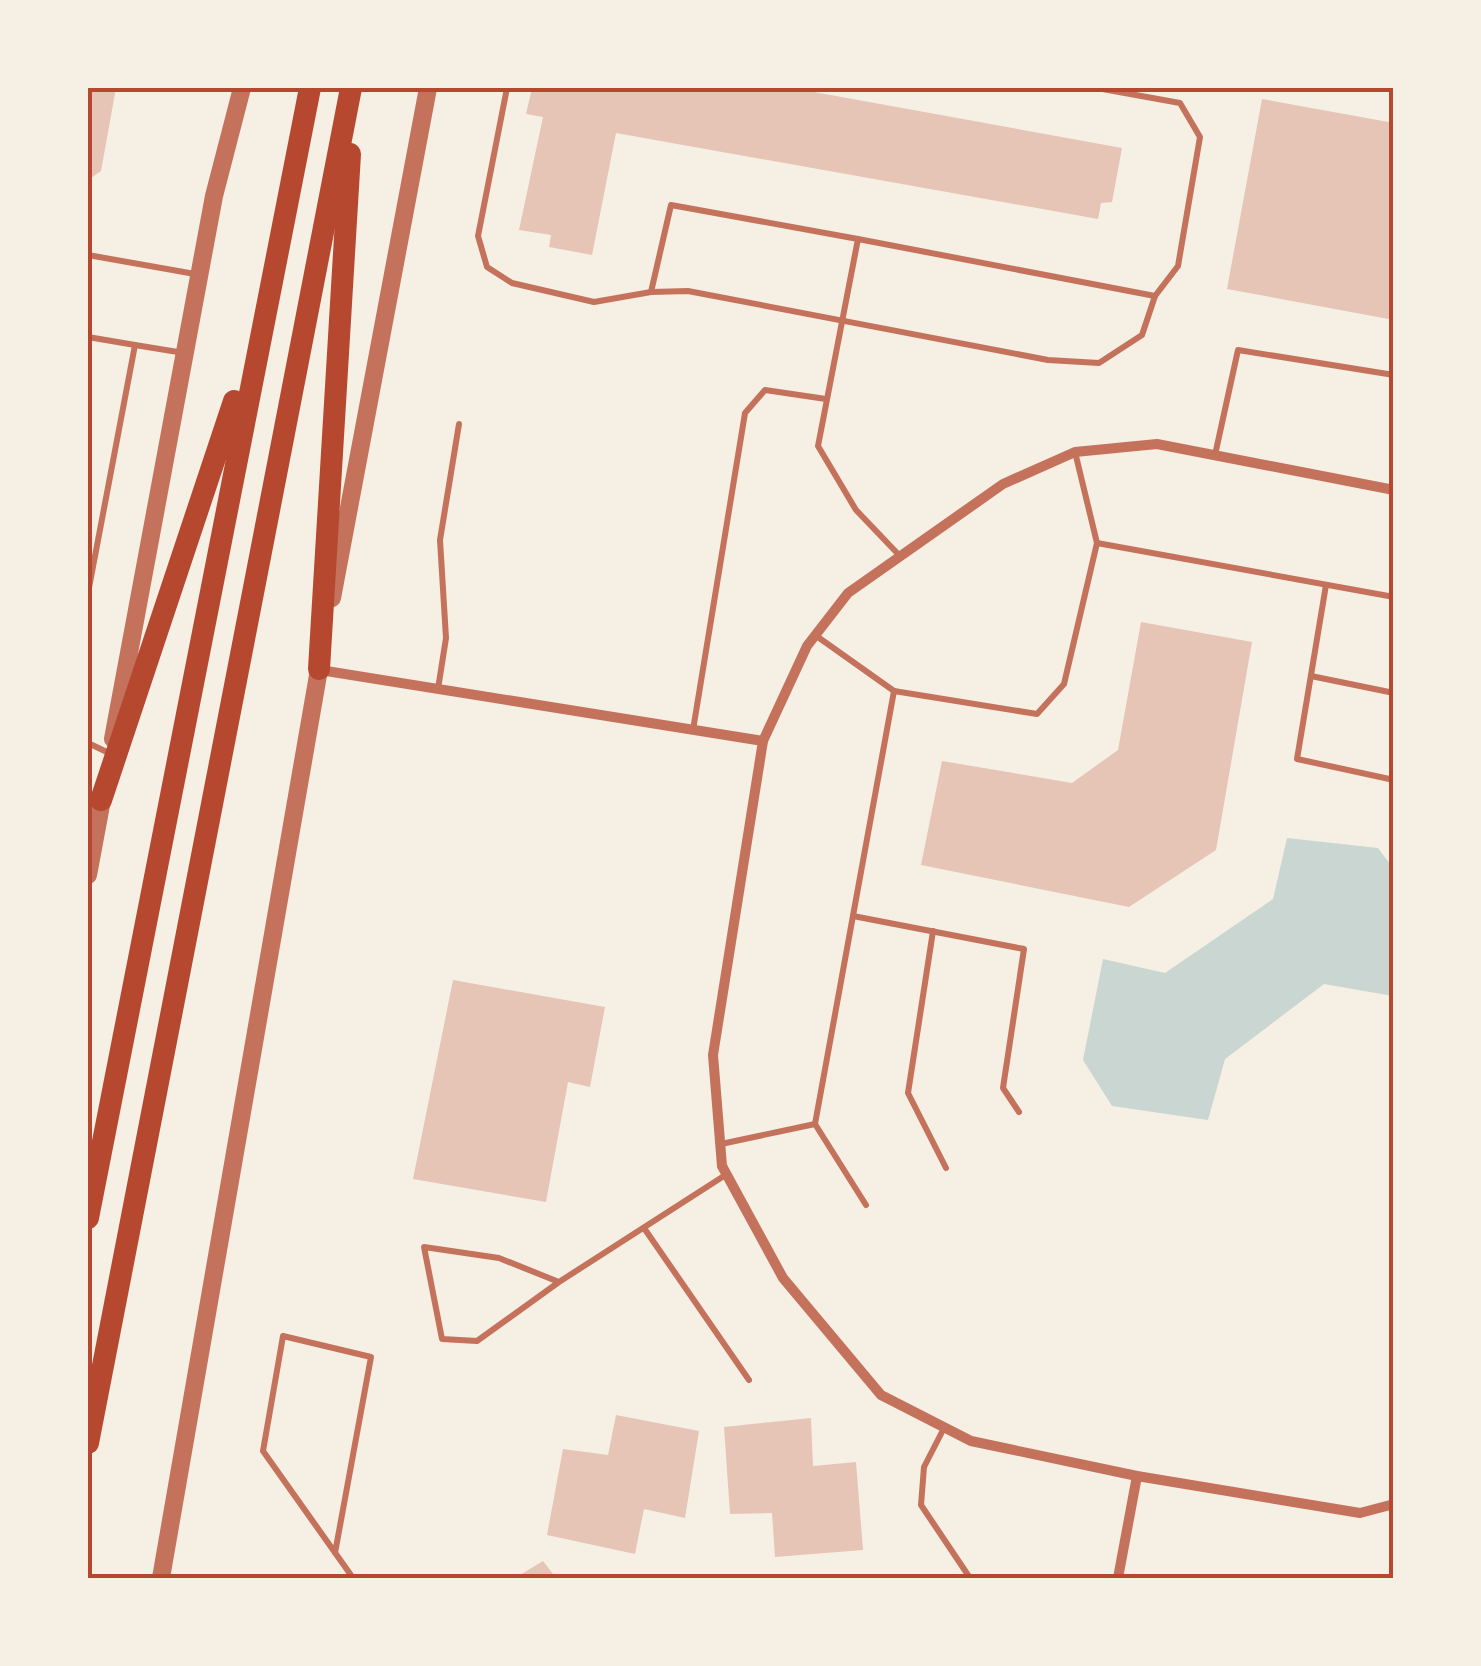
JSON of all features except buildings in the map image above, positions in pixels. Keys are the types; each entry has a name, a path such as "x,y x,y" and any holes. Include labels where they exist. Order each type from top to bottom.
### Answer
{"highway":[{"path":"88,1218 310,88"},
{"path":"319,670 352,88"},
{"path":"88,1443 352,88"},
{"path":"102,800 264,312"}],"street":[{"path":"88,875 214,196 242,88"},
{"path":"161,1578 319,670 428,88"},
{"path":"1394,490 1157,444 1075,452 1003,484 848,593 807,646 764,741 713,1055 722,1166 783,1278 881,1395 971,1441 1137,1476 1360,1513 1394,1504"},
{"path":"319,670 764,741"},
{"path":"1118,1578 1137,1476"}],"lane":[{"path":"507,88 478,236 487,267 512,282 594,302 650,292 688,291 1048,360 1099,363 1142,334 1155,296 1178,266 1200,137 1180,103 1097,88"},
{"path":"650,292 671,205 1155,296"},
{"path":"858,240 818,446 856,510 898,555"},
{"path":"88,255 199,275"},
{"path":"88,337 184,353"},
{"path":"88,594 135,345"},
{"path":"1215,455 1238,350 1394,375"},
{"path":"693,730 745,413 765,390 826,400"},
{"path":"438,688 446,638 440,540 459,424"},
{"path":"816,635 894,691 1037,714 1064,684 1097,543 1075,452"},
{"path":"1097,543 1394,597"},
{"path":"1326,585 1297,759 1394,780"},
{"path":"1311,676 1394,693"},
{"path":"866,1205 814,1124 894,691"},
{"path":"88,744 110,754"},
{"path":"853,916 1024,949 1003,1088 1020,1112"},
{"path":"933,932 908,1094 946,1168"},
{"path":"720,1144 814,1124"},
{"path":"559,1282 499,1258 424,1248 442,1338 477,1340 726,1174"},
{"path":"644,1228 749,1380"},
{"path":"335,1553 372,1357 283,1336 263,1451 335,1553 353,1578"},
{"path":"944,1428 924,1467 922,1505 970,1578"}],"shaded area":[{"path":"1287,838 1378,848 1393,868 1393,996 1324,984 1225,1059 1208,1120 1112,1106 1083,1060 1103,959 1165,973 1273,899"}]}
